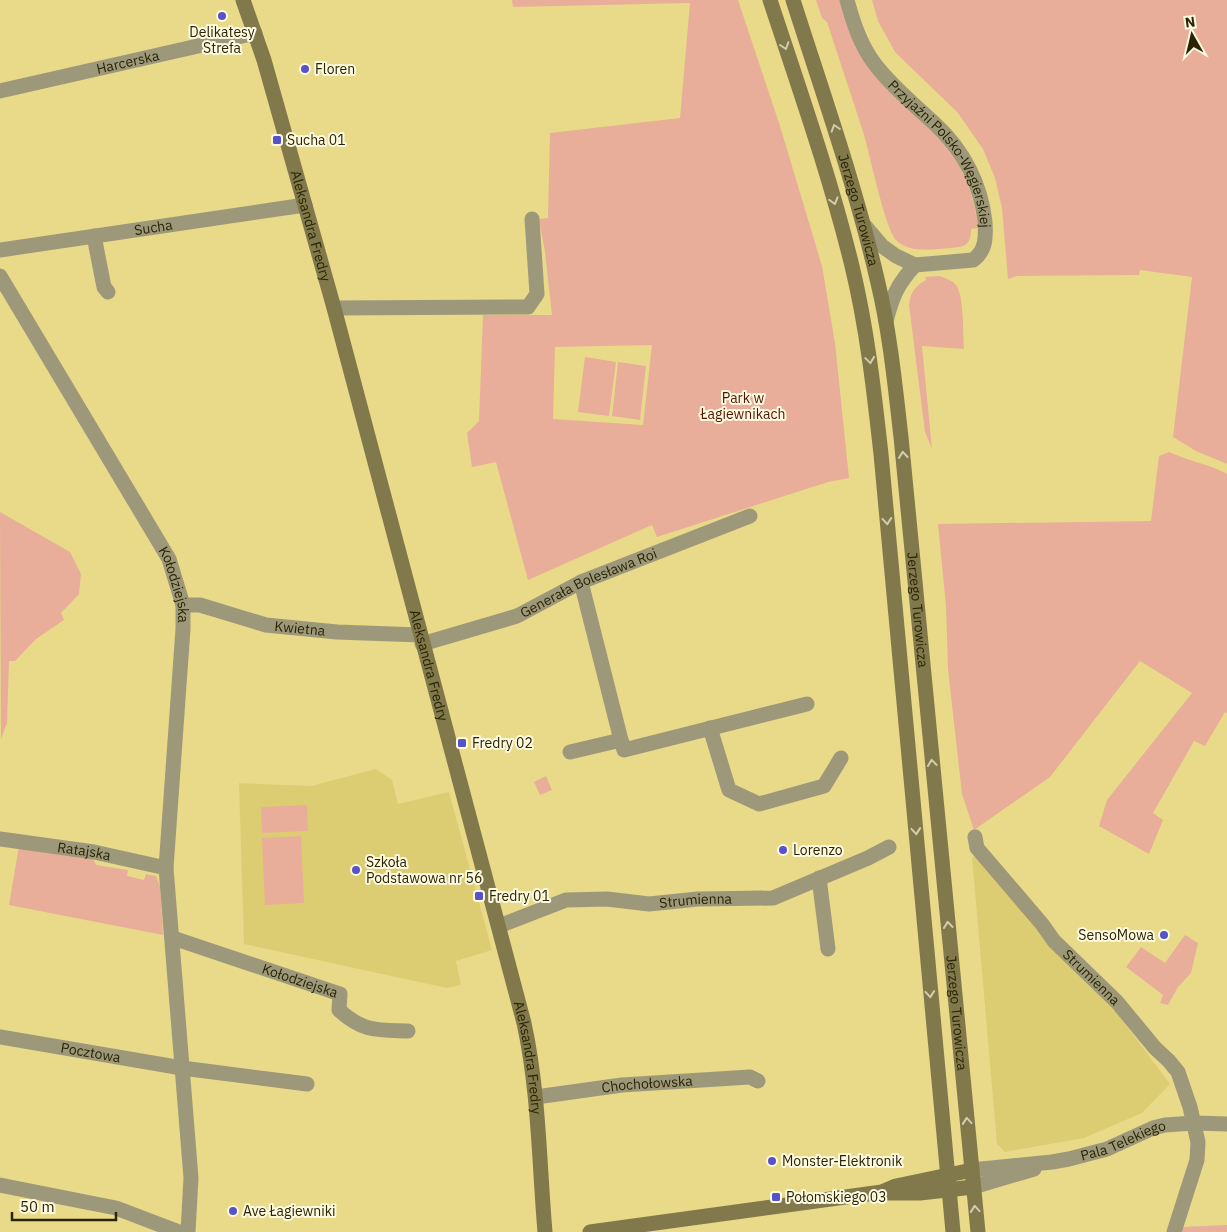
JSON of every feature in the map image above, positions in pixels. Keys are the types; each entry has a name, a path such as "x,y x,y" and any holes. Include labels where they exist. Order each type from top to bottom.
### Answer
{"main road":[{"name":"Aleksandra Fredry","path":"243,0 255,33 334,308 526,1030 536,1097 545,1232"},
{"name":"Jerzego Turowicza","path":"770,0 834,199 852,266 866,336 882,464 953,1232"},
{"name":"Jerzego Turowicza","path":"793,0 864,225 886,321 901,437 978,1232"},
{"path":"590,1232 882,1192 896,1186 972,1170"},
{"name":"Pala Telekiego","path":"882,1192 897,1194 949,1191 973,1187"}],"street":[{"name":"Przyjaźni Polsko-Węgierskiej","path":"847,0 858,35 870,58 886,78 937,125 952,142 967,163 981,199 985,243 980,254 968,262 915,266"},
{"name":"Harcerska","path":"0,91 255,33"},
{"name":"Sucha","path":"0,250 305,205"},
{"path":"334,308 528,307 537,294 532,219"},
{"path":"864,225 882,246 915,266 899,285 892,297 886,321"},
{"path":"94,236 104,291"},
{"name":"Kołodziejska","path":"0,276 169,559 183,605 183,629 166,868 191,1178 188,1232"},
{"name":"Generała Bolesława Roi","path":"421,639 517,616 582,582 750,516"},
{"path":"582,582 624,750 807,704"},
{"name":"Kwietna","path":"183,605 200,605 266,625 421,639"},
{"path":"710,728 729,790 759,804 824,786 841,758"},
{"path":"570,752 621,740"},
{"name":"Strumienna","path":"975,837 978,848 1042,924 1054,942 1117,1002 1155,1048 1175,1068 1184,1090 1198,1142 1197,1160 1174,1232"},
{"name":"Ratajska","path":"0,839 94,852 166,868"},
{"name":"Strumienna","path":"499,926 566,900 607,899 649,904 698,899 773,898 889,847"},
{"path":"819,878 828,949"},
{"name":"Kołodziejska","path":"173,938 340,994 339,1010 353,1023 377,1030 408,1031"},
{"name":"Pocztowa","path":"0,1038 182,1068"},
{"path":"182,1068 307,1084"},
{"name":"Chochołowska","path":"536,1097 622,1085 750,1077 758,1081"},
{"name":"Pala Telekiego","path":"972,1170 1052,1162 1107,1149 1153,1128 1194,1123 1227,1124"},
{"name":"Pala Telekiego","path":"973,1187 1025,1173 1052,1162"},
{"path":"0,1185 116,1208 179,1232"}],"shaded area":[{"name":"Szkoła Podstawowa nr 56","path":"376,769 392,780 398,804 449,792 492,950 456,961 461,985 447,988 244,944 239,783 311,786"},
{"path":"977,856 1114,1009 1170,1084 1142,1113 1084,1138 1005,1152 997,1144 972,857"}],"green space":[{"name":"Park w Łagiewnikach","path":"512,0 738,0 780,126 822,266 835,343 849,478 828,482 657,537 652,525 528,580 496,462 472,467 467,433 479,421 483,315 552,315 545,252 539,219 548,218 550,133 680,118 690,3 513,7","holes":["652,345 643,425 553,419 555,347"]},
{"path":"816,0 840,0 853,39 868,67 888,90 942,140 958,163 973,201 978,228 971,229 970,239 963,246 922,250 908,247 896,240 887,221 864,135 827,22 822,18"},
{"path":"872,0 1227,0 1227,464 1196,451 1173,437 1192,277 1140,270 1139,275 1017,276 1008,279 1002,208 995,178 983,149 958,113 895,52 878,21"},
{"path":"939,276 948,279 959,290 962,306 964,349 922,346 932,449 925,432 909,305 912,293 916,287 926,280 925,277"},
{"path":"585,357 616,362 609,416 578,412"},
{"path":"618,362 646,366 640,420 612,416"},
{"path":"1169,452 1227,474 1227,713 1225,712 1205,746 1194,741 1153,813 1163,820 1149,854 1099,826 1107,800 1192,693 1140,661 1050,777 974,830 962,794 948,669 946,606 938,524 1151,521 1159,456"},
{"path":"0,512 70,552 81,574 79,594 61,613 64,620 36,639 15,661 9,661 7,723 1,739"},
{"path":"546,776 552,790 540,795 534,782"},
{"path":"307,805 308,831 262,833 261,807"},
{"path":"301,836 304,903 265,905 262,838"},
{"path":"19,846 92,857 96,865 128,870 127,876 144,880 146,874 156,876 160,886 163,935 9,905"},
{"path":"1185,935 1198,943 1191,973 1178,987 1168,1005 1160,1003 1163,995 1126,967 1141,947 1165,963"},
{"path":"1227,1225 1227,1232 1181,1232 1182,1227"}],"place":[{"name":"Delikatesy Strefa","path":"222,16"},
{"name":"Floren","path":"305,69"},
{"name":"Sucha 01","path":"277,140"},
{"name":"Fredry 02","path":"462,743"},
{"name":"Lorenzo","path":"783,850"},
{"name":"Szkoła Podstawowa nr 56","path":"356,870"},
{"name":"Fredry 01","path":"479,896"},
{"name":"SensoMowa","path":"1164,935"},
{"name":"Monster-Elektronik","path":"772,1161"},
{"name":"Połomskiego 03","path":"776,1197"},
{"name":"Ave Łagiewniki","path":"233,1211"}]}
